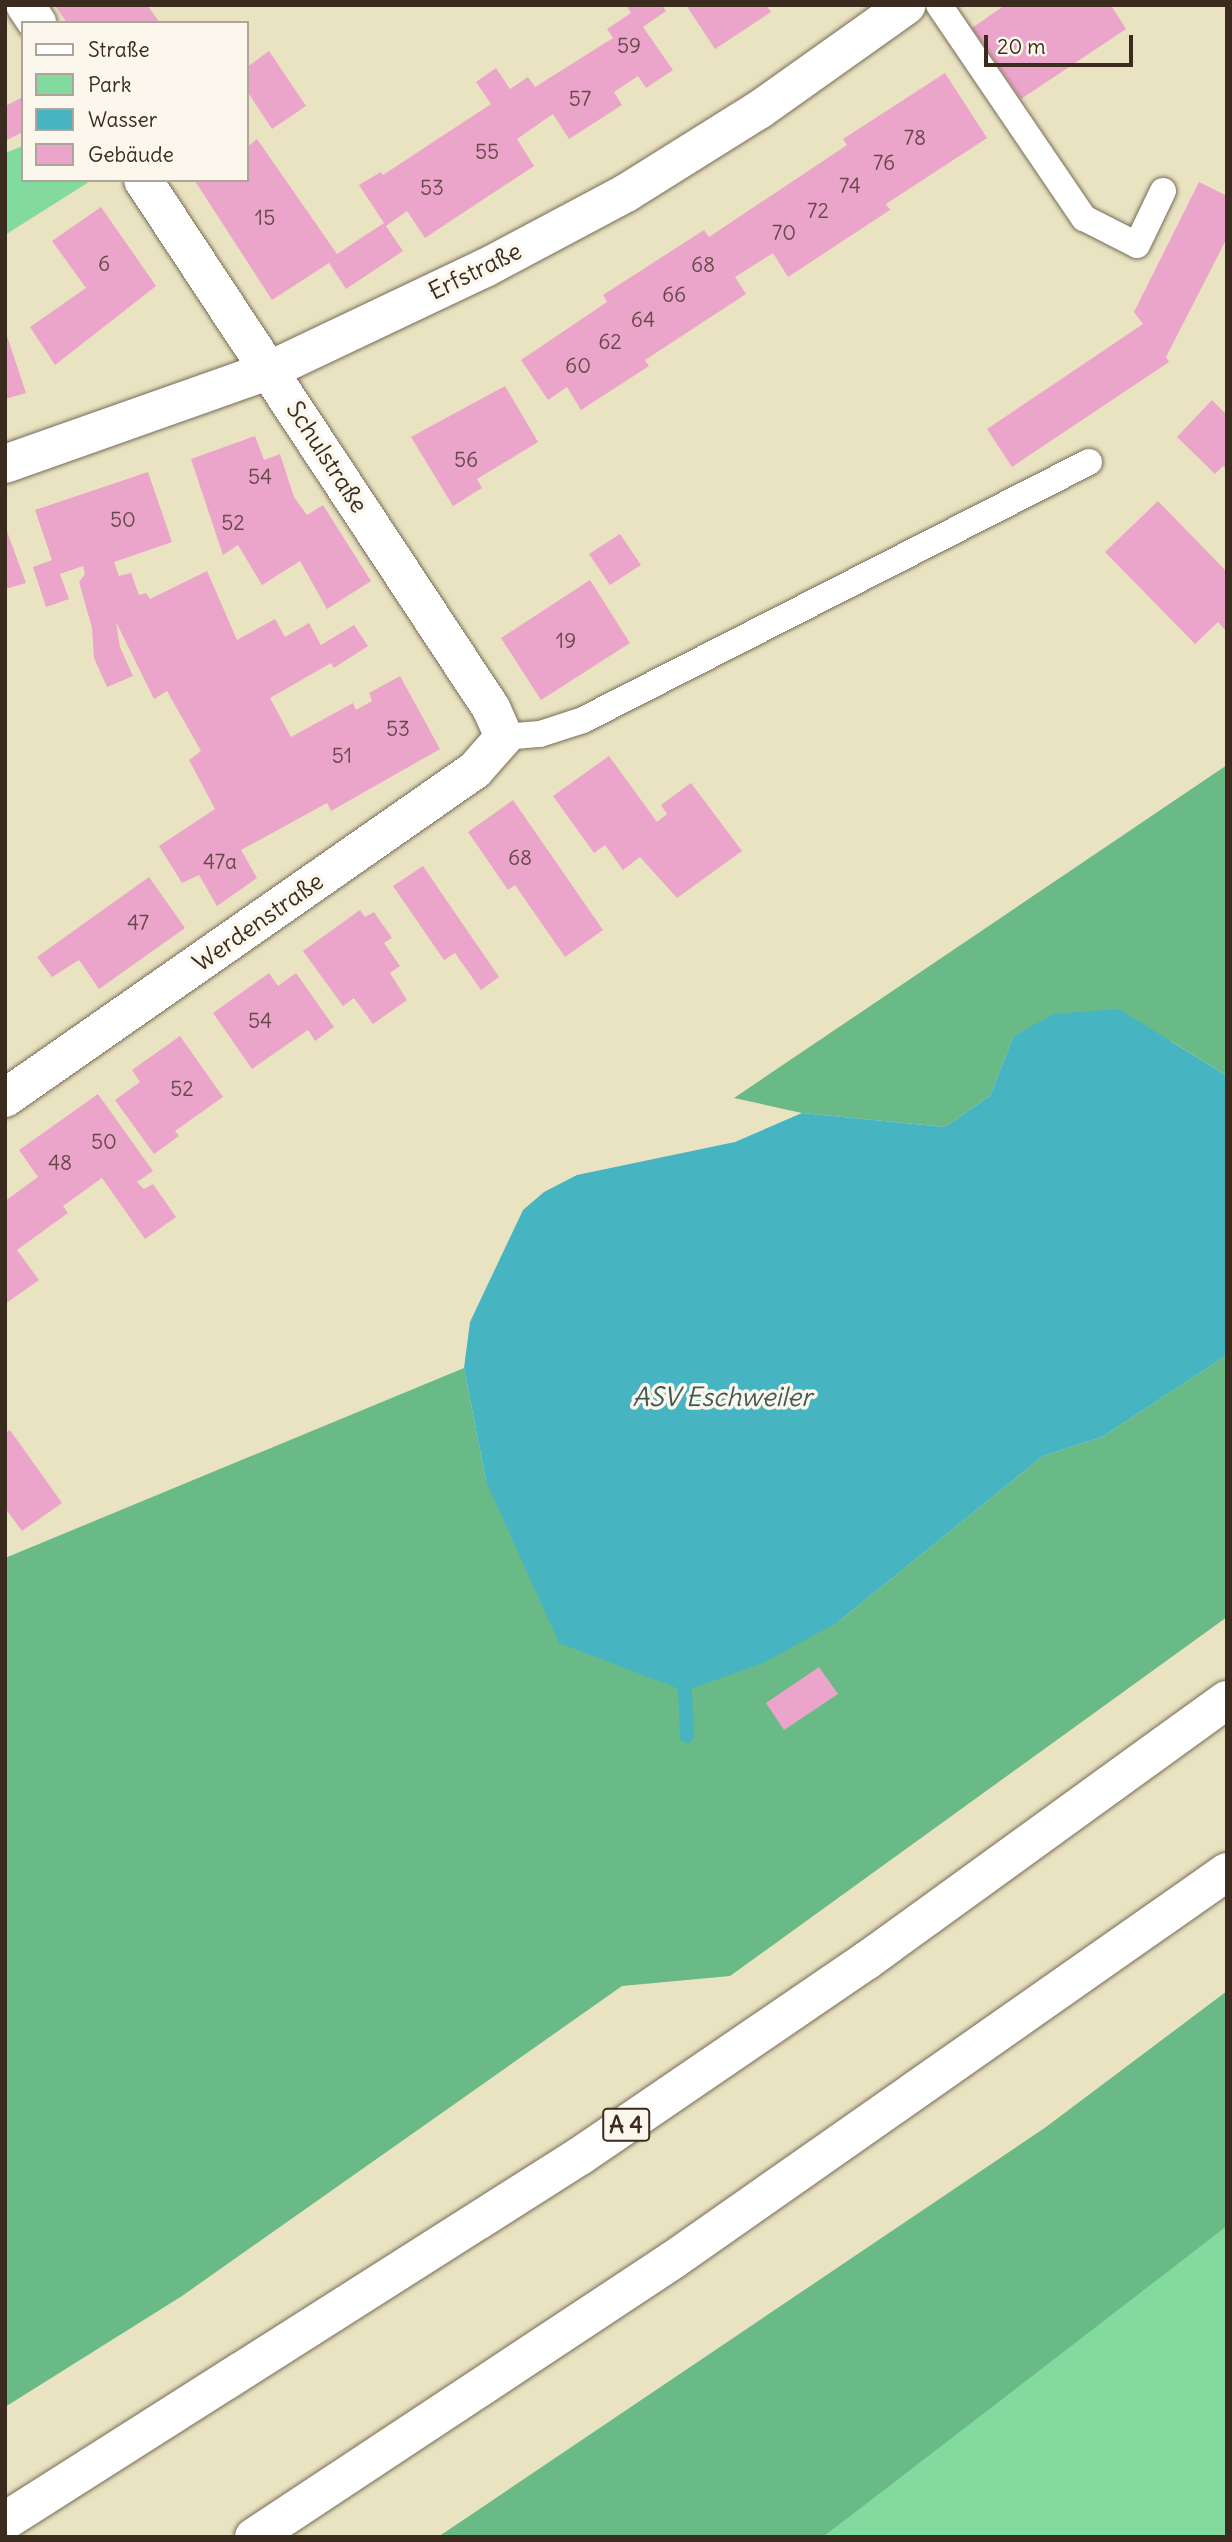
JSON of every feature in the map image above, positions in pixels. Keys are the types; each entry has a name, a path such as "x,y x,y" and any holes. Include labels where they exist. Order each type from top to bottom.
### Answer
{"main road":[{"path":"25,5 36,21"},
{"name":"Erfstraße","path":"5,464 270,370 485,268 626,193 770,103 907,5"},
{"name":"Schulstraße","path":"144,182 491,708 504,737"},
{"name":"Werdenstraße","path":"5,1098 475,770 504,737"},
{"name":"A 4","path":"5,2521 592,2148 877,1953 1227,1700"},
{"path":"254,2537 673,2260 1227,1872"}],"lane":[{"path":"939,5 1084,218 1137,245 1163,191"},
{"path":"504,737 540,734 583,720 1090,462"}],"green space":[{"path":"21,147 21,182 89,182 5,235 5,153"},
{"path":"1227,765 1227,1076 1171,1041 1013,1037 990,1096 945,1127 802,1113 734,1098"},
{"path":"1227,1355 1227,1617 730,1976 622,1986 182,2296 5,2407 5,1558 464,1368 486,1481 838,1622 1043,1456 1102,1437"},
{"path":"1227,1991 1227,2226 823,2537 438,2537 1046,2127"},
{"path":"1227,2226 1227,2537 823,2537 1041,2367"}],"water":[{"name":"ASV Eschweiler","path":"1119,1009 1227,1076 1227,1355 1102,1437 1043,1456 838,1622 763,1663 685,1691 559,1643 486,1481 464,1368 470,1322 523,1210 544,1192 577,1175 735,1142 802,1113 945,1127 990,1096 1013,1037 1053,1014"}],"building":[{"path":"55,5 147,5 159,21 66,21"},
{"path":"626,5 662,5 666,11 643,27 673,70 646,88 638,76 614,92 622,105 569,139 553,114 517,139 534,166 425,238 407,211 386,226 403,251 346,289 329,263 272,300 196,182 248,182 248,146 257,139 337,254 384,223 359,185 381,172 383,175 491,104 476,82 496,68 510,89 528,77 535,87 613,38 607,29 631,13"},
{"path":"686,5 766,5 771,12 715,49"},
{"path":"1005,5 1111,5 1126,29 1021,99 972,28"},
{"path":"269,51 306,106 272,129 248,93 248,66"},
{"path":"945,73 987,138 886,204 890,210 788,277 773,253 735,277 746,294 645,360 649,366 581,410 567,387 548,400 521,360 607,302 603,295 704,230 709,237 847,145 843,139"},
{"path":"21,98 21,133 5,141 5,106"},
{"path":"1199,182 1227,196 1227,238 1166,357 1169,362 1012,467 987,429 1143,324 1134,312"},
{"path":"101,207 156,286 55,365 30,327 86,288 52,241"},
{"path":"5,334 26,393 5,399"},
{"path":"505,386 538,442 477,479 482,488 453,506 411,437"},
{"path":"1212,400 1227,415 1227,469 1223,466 1215,474 1177,437"},
{"path":"255,436 264,460 280,454 294,497 307,515 323,505 371,581 327,609 300,561 262,585 238,545 223,555 191,459"},
{"path":"148,472 172,542 114,562 119,576 131,573 139,595 146,593 150,599 207,571 237,640 275,619 285,637 309,623 321,645 354,625 368,646 334,668 331,663 270,698 291,737 353,703 356,710 372,701 369,693 400,676 440,749 331,811 327,803 241,850 257,878 217,906 199,875 182,883 159,846 215,809 189,760 201,751 167,691 154,699 116,622 120,647 133,676 107,687 94,658 92,628 79,582 85,574 83,566 60,574 69,599 46,607 33,567 52,560 35,510"},
{"path":"1158,501 1227,572 1227,632 1218,622 1195,644 1105,552"},
{"path":"5,526 26,583 5,589"},
{"path":"620,534 641,565 610,585 589,554"},
{"path":"590,580 630,643 541,700 501,638"},
{"path":"609,756 657,822 667,814 661,805 691,783 742,851 677,898 640,857 623,870 605,845 594,853 553,796"},
{"path":"513,800 603,930 565,957 515,885 508,890 468,832"},
{"path":"423,866 499,977 481,990 455,953 444,960 393,886"},
{"path":"149,877 185,928 99,989 79,960 52,977 37,957"},
{"path":"360,910 365,917 374,912 392,938 384,943 400,966 390,973 407,1000 373,1024 354,998 343,1006 303,951"},
{"path":"269,973 278,986 296,973 334,1027 315,1041 308,1030 252,1069 213,1013"},
{"path":"180,1036 223,1097 175,1131 179,1136 154,1154 115,1100 140,1082 132,1070"},
{"path":"98,1094 153,1171 137,1182 144,1189 153,1184 176,1217 145,1239 102,1178 63,1206 68,1213 17,1250 39,1280 5,1304 5,1201 38,1177 19,1150"},
{"path":"10,1430 62,1503 22,1531 5,1508 5,1433"},
{"path":"819,1667 838,1694 784,1730 766,1703"}],"waterway":[{"path":"685,1691 687,1736"}]}
